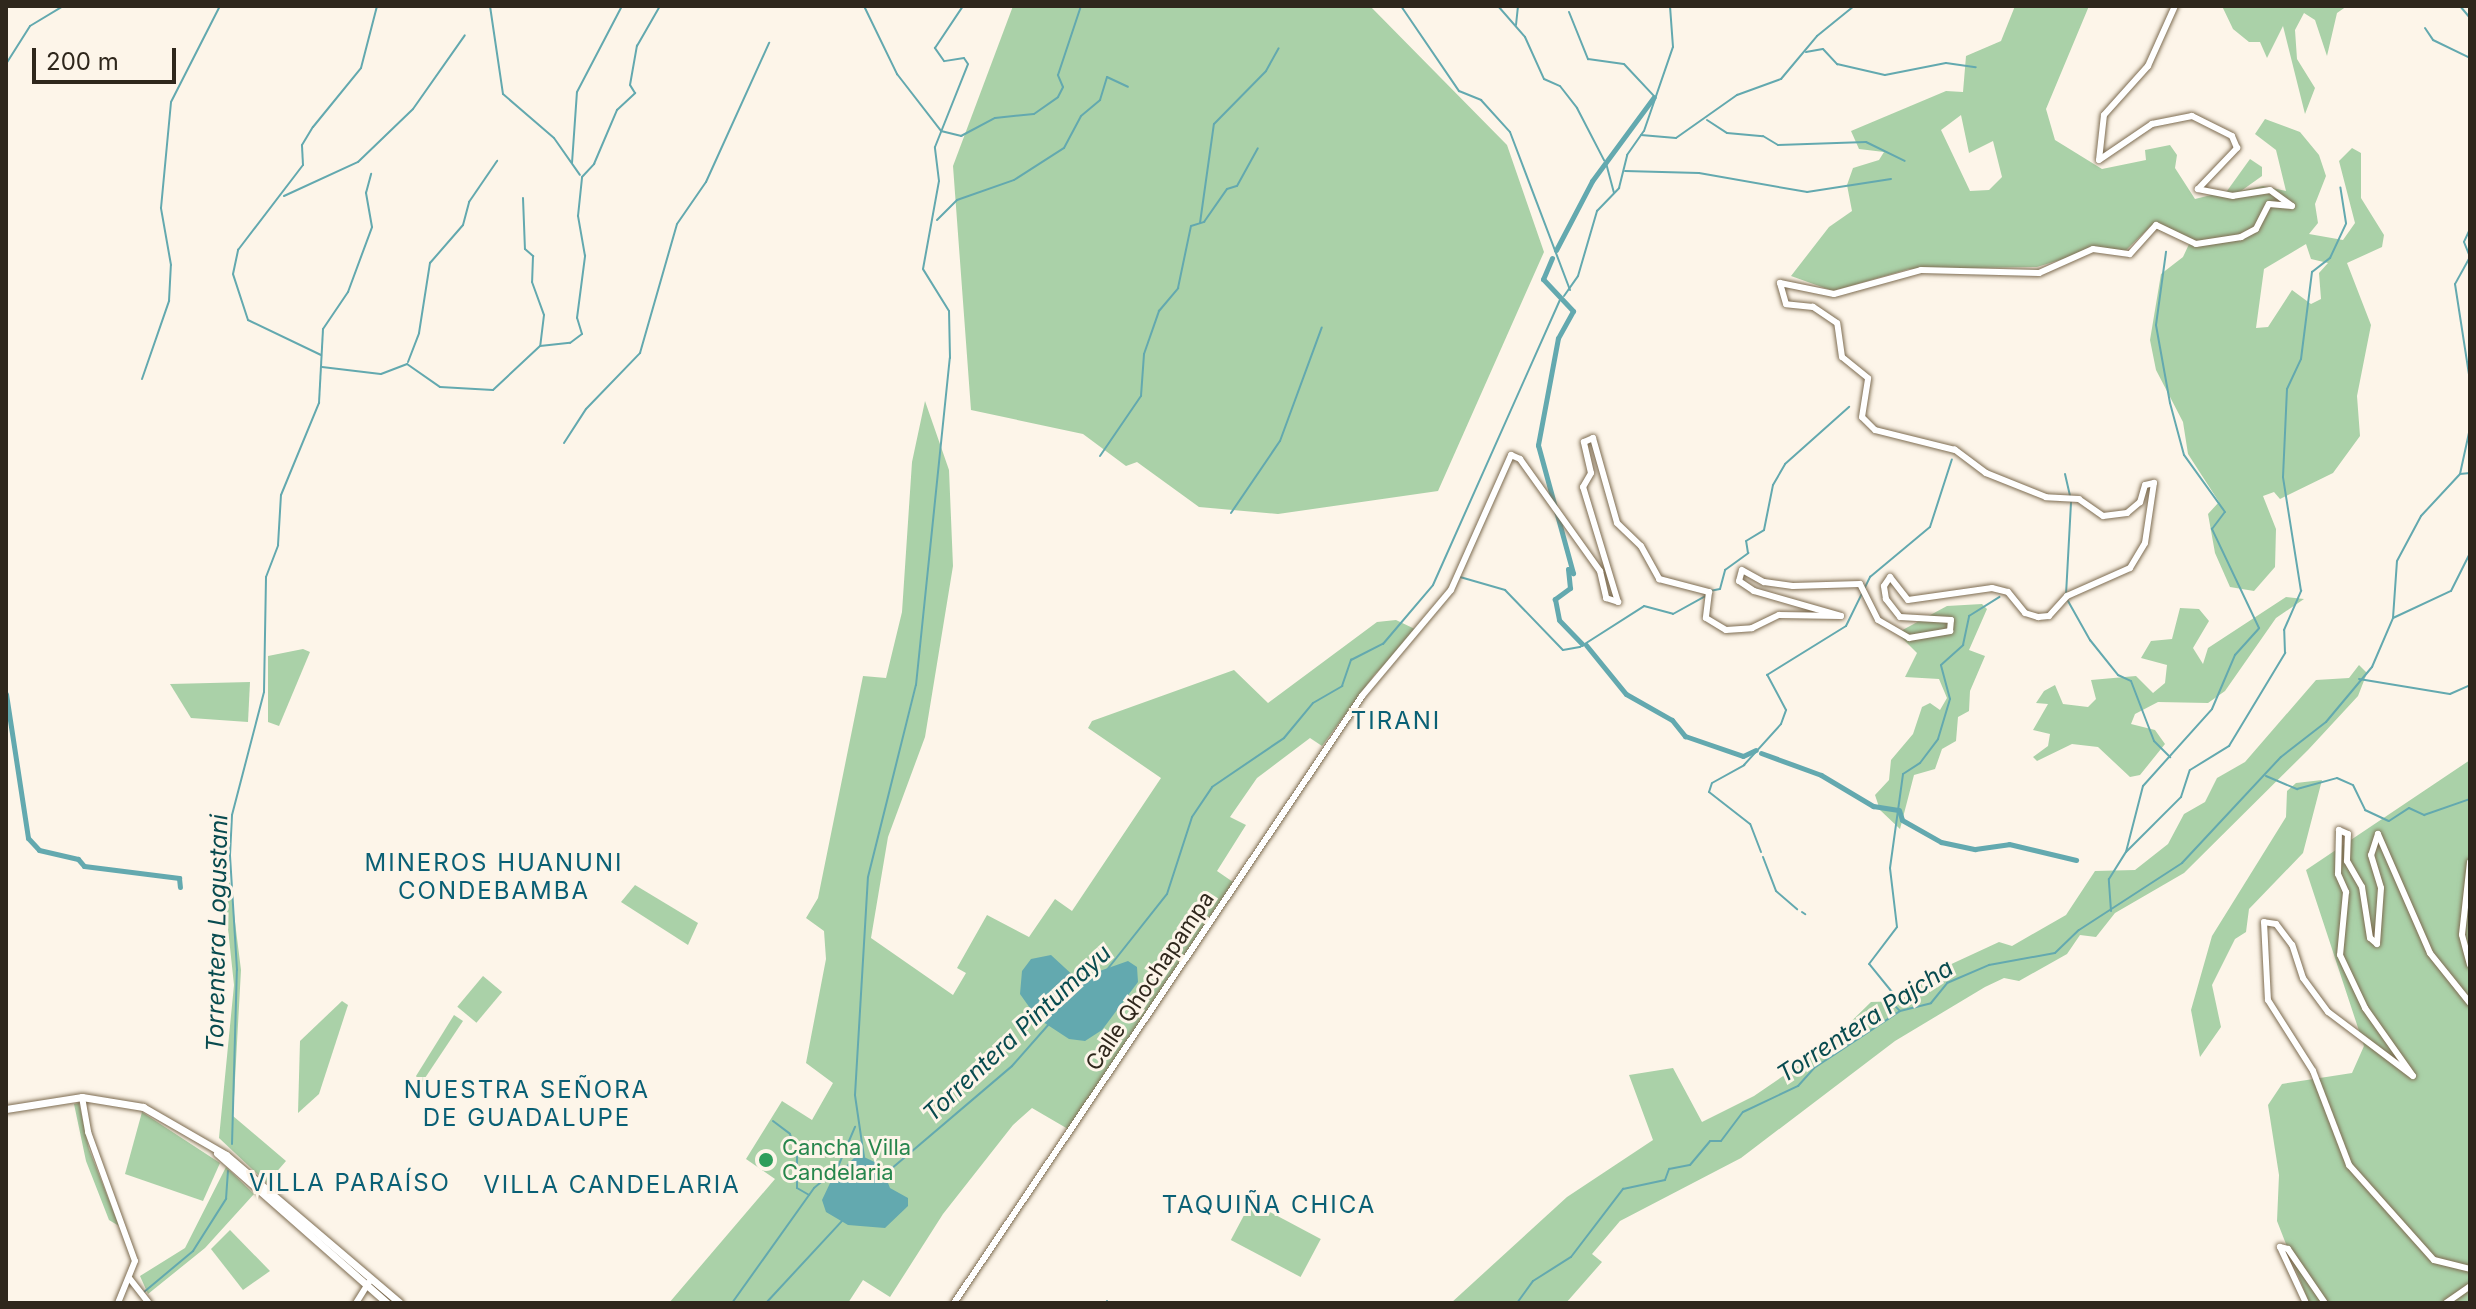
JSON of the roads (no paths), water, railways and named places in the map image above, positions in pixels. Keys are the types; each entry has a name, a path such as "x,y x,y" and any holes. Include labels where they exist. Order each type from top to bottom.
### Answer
{"main road":[{"path":"6,1109 82,1097 143,1107 216,1151 387,1303"},
{"path":"368,1283 400,1303"}],"street":[{"name":"Calle Qhochapampa","path":"954,1303 1376,680 1429,622 1459,576 1511,455 1520,459 1600,571 1606,598 1618,602 1583,487 1591,473 1587,437 1610,481 1617,523 1641,546 1659,579 1709,592 1706,618 1726,630 1752,628 1779,615 1841,616 1754,591 1739,581 1742,570 1764,582 1793,586 1860,584 1878,620 1909,638 1950,631 1951,620 1900,617 1886,599 1884,586 1890,577 1908,600 1985,587 2008,592 2025,613 2038,617 2049,616 2079,589 2122,576 2145,543 2154,483 2145,485 2140,502 2127,513 2103,516 2079,499 2046,497 1986,473 1955,450 1875,430 1862,417 1868,378 1842,357 1837,323 1813,307 1786,304 1780,283 1834,294 1921,270 2039,273 2093,249 2130,254 2156,225 2196,244 2241,237 2256,229 2269,204 2292,206 2270,190 2233,196 2198,189 2237,148 2232,136 2192,116 2152,124 2099,160 2104,115 2148,66 2175,6"},
{"path":"2470,1003 2430,953 2378,834 2371,855 2381,888 2377,944 2370,938 2362,887 2347,861 2348,834 2339,830 2338,874 2346,892 2340,955 2365,1008 2413,1076 2328,1012 2303,978 2292,945 2276,924 2264,922 2268,1000 2313,1071 2349,1165 2434,1260 2470,1269"},
{"path":"2470,862 2462,935 2470,965"},
{"path":"82,1097 93,1148 133,1252 130,1279 118,1303"},
{"path":"2306,1303 2280,1247 2288,1249 2325,1303"},
{"path":"130,1279 149,1303"},
{"path":"356,1303 368,1283"},
{"path":"2446,1303 2470,1286"}],"water":[{"path":"1051,955 1077,979 1128,961 1137,967 1138,982 1102,1030 1085,1041 1069,1039 1037,1018 1020,994 1022,971 1031,959"},
{"path":"864,1157 881,1165 890,1188 908,1198 908,1206 885,1228 848,1225 826,1212 822,1200 831,1181 854,1158"}],"waterway":[{"path":"6,64 30,26 63,6"},
{"path":"142,379 169,301 171,265 161,208 171,102 220,6"},
{"path":"321,355 248,320 233,274 238,250 303,165 302,145 313,127 361,68 377,6"},
{"path":"490,6 503,94 554,138 580,175"},
{"path":"572,163 577,92 622,6"},
{"path":"322,367 381,374 407,364 440,387 493,390 540,346 570,343 582,334 577,318 585,256 578,216 582,177 594,164 617,110 635,93 630,85 637,46 660,6"},
{"path":"864,6 897,74 941,131 961,136 995,118 1034,114 1058,97 1063,87 1058,75 1081,6"},
{"path":"864,1157 855,1095 868,877 916,685 950,358 949,311 923,269 939,181 935,147 968,64 964,58 944,61 935,48 963,6"},
{"path":"1401,6 1459,91 1481,100 1510,132 1570,290"},
{"path":"1498,6 1525,37 1544,79 1560,86 1577,108 1604,160"},
{"path":"1516,25 1518,6"},
{"path":"1564,296 1578,276 1597,211 1619,188 1627,155 1644,131 1673,47 1670,6"},
{"path":"1641,135 1676,138 1737,95 1781,79 1817,36 1854,6"},
{"path":"2460,6 2470,18"},
{"path":"1569,12 1588,59 1624,64 1654,96"},
{"path":"2425,28 2433,40 2470,58"},
{"path":"284,196 358,162 413,109 465,35"},
{"path":"564,443 586,409 640,353 677,224 706,182 769,43"},
{"path":"1200,223 1214,124 1266,71 1279,48"},
{"path":"1806,52 1823,49 1837,64 1885,75 1946,63 1976,67"},
{"path":"937,220 957,200 1014,180 1064,148 1081,116 1100,100 1107,77 1128,87"},
{"path":"1556,250 1592,181 1654,97"},
{"path":"1707,120 1727,133 1763,136 1778,145 1866,142 1905,161"},
{"path":"1100,456 1141,396 1144,354 1159,311 1178,288 1191,226 1204,222 1227,189 1237,186 1258,148"},
{"path":"408,362 419,333 430,263 463,225 469,202 497,161"},
{"path":"1606,163 1614,193"},
{"path":"1625,171 1699,173 1807,192 1891,179"},
{"name":"Torrentera Logustani","path":"232,1144 237,970 230,855 232,815 264,692 266,577 278,545 281,495 319,403 323,329 348,292 372,227 366,193 371,174"},
{"path":"2111,911 2109,879 2126,852 2181,797 2190,770 2229,746 2285,653 2284,630 2301,591 2283,477 2287,389 2301,359 2312,272 2330,258 2346,223 2340,187"},
{"path":"523,198 525,249 533,256 532,282 544,315 540,346"},
{"name":"Torrentera Pajcha","path":"2470,229 2464,242 2470,257 2455,284 2470,381"},
{"path":"2126,852 2143,786 2212,709 2235,655 2259,628 2212,529 2225,512 2184,455 2170,403 2156,325 2166,252"},
{"path":"1552,258 1543,279 1573,311 1558,338 1538,445 1573,573 1568,569 1570,588 1555,599 1559,620 1582,644"},
{"name":"Torrentera Pintumayu","path":"1106,971 1167,894 1192,817 1212,787 1284,738 1313,703 1342,686 1351,660 1383,644 1433,585 1560,300"},
{"path":"1231,513 1280,441 1322,327"},
{"path":"1710,591 1720,589 1725,570 1748,553 1746,541 1764,530 1773,485 1785,464 1849,407"},
{"name":"Torrentera Pajcha","path":"1517,1303 1533,1281 1571,1257 1623,1189 1665,1180 1669,1169 1690,1165 1710,1141 1721,1141 1743,1112 1798,1086 1814,1068 1900,1011 1931,1003 1947,983 1989,965 2055,953 2079,930 2182,863 2281,757 2326,722 2372,667 2393,618 2397,561 2421,516 2460,474 2470,428"},
{"path":"1761,852 1750,824 1709,792 1712,783 1744,765 1781,724 1786,710 1767,675 1846,626 1870,577 1930,527 1952,459"},
{"path":"2460,474 2470,473"},
{"path":"2065,474 2070,495"},
{"path":"2066,595 2071,502"},
{"path":"2393,618 2451,591 2470,553"},
{"path":"1460,577 1505,590 1563,650 1580,647 1644,606 1673,614 1706,596"},
{"path":"1892,992 1869,964 1897,927 1890,868 1903,774 1920,763 1938,739 1950,699 1941,665 1963,645 1969,616 2000,597"},
{"path":"2068,601 2090,640 2118,675 2131,681 2154,741 2170,757"},
{"path":"1586,645 1626,694 1672,720 1685,736 1743,756 1756,750"},
{"path":"2359,679 2450,694 2470,685"},
{"path":"6,694 28,838 39,850 78,859 84,866 179,878 180,887"},
{"path":"1761,753 1821,775 1873,806 1897,810"},
{"path":"2266,776 2297,789 2337,778 2353,785 2365,810 2389,821 2409,808 2424,815 2470,799"},
{"path":"1899,810 1902,820 1941,842 1975,849 2009,844 2076,860"},
{"path":"1763,857 1776,891 1797,909"},
{"path":"1890,1001 1900,1011"},
{"name":"Torrentera Pintumayu","path":"884,1175 1012,1066 1049,1024"},
{"path":"773,1121 790,1134 797,1154 797,1188 809,1195"},
{"path":"732,1303 814,1188 837,1169 855,1127"},
{"name":"Torrentera Logustani","path":"144,1292 193,1251 226,1199 228,1171"},
{"name":"Torrentera Pintumayu","path":"766,1303 842,1221"}],"place":[{"name":"Cancha Villa Candelaria","path":"766,1160"}],"district":[{"name":"TIRANI","path":"1396,721"},
{"name":"MINEROS HUANUNI CONDEBAMBA","path":"494,877"},
{"name":"NUESTRA SEÑORA DE GUADALUPE","path":"527,1104"},
{"name":"VILLA PARAÍSO","path":"350,1183"},
{"name":"VILLA CANDELARIA","path":"612,1185"},
{"name":"TAQUIÑA CHICA","path":"1269,1205"}]}
